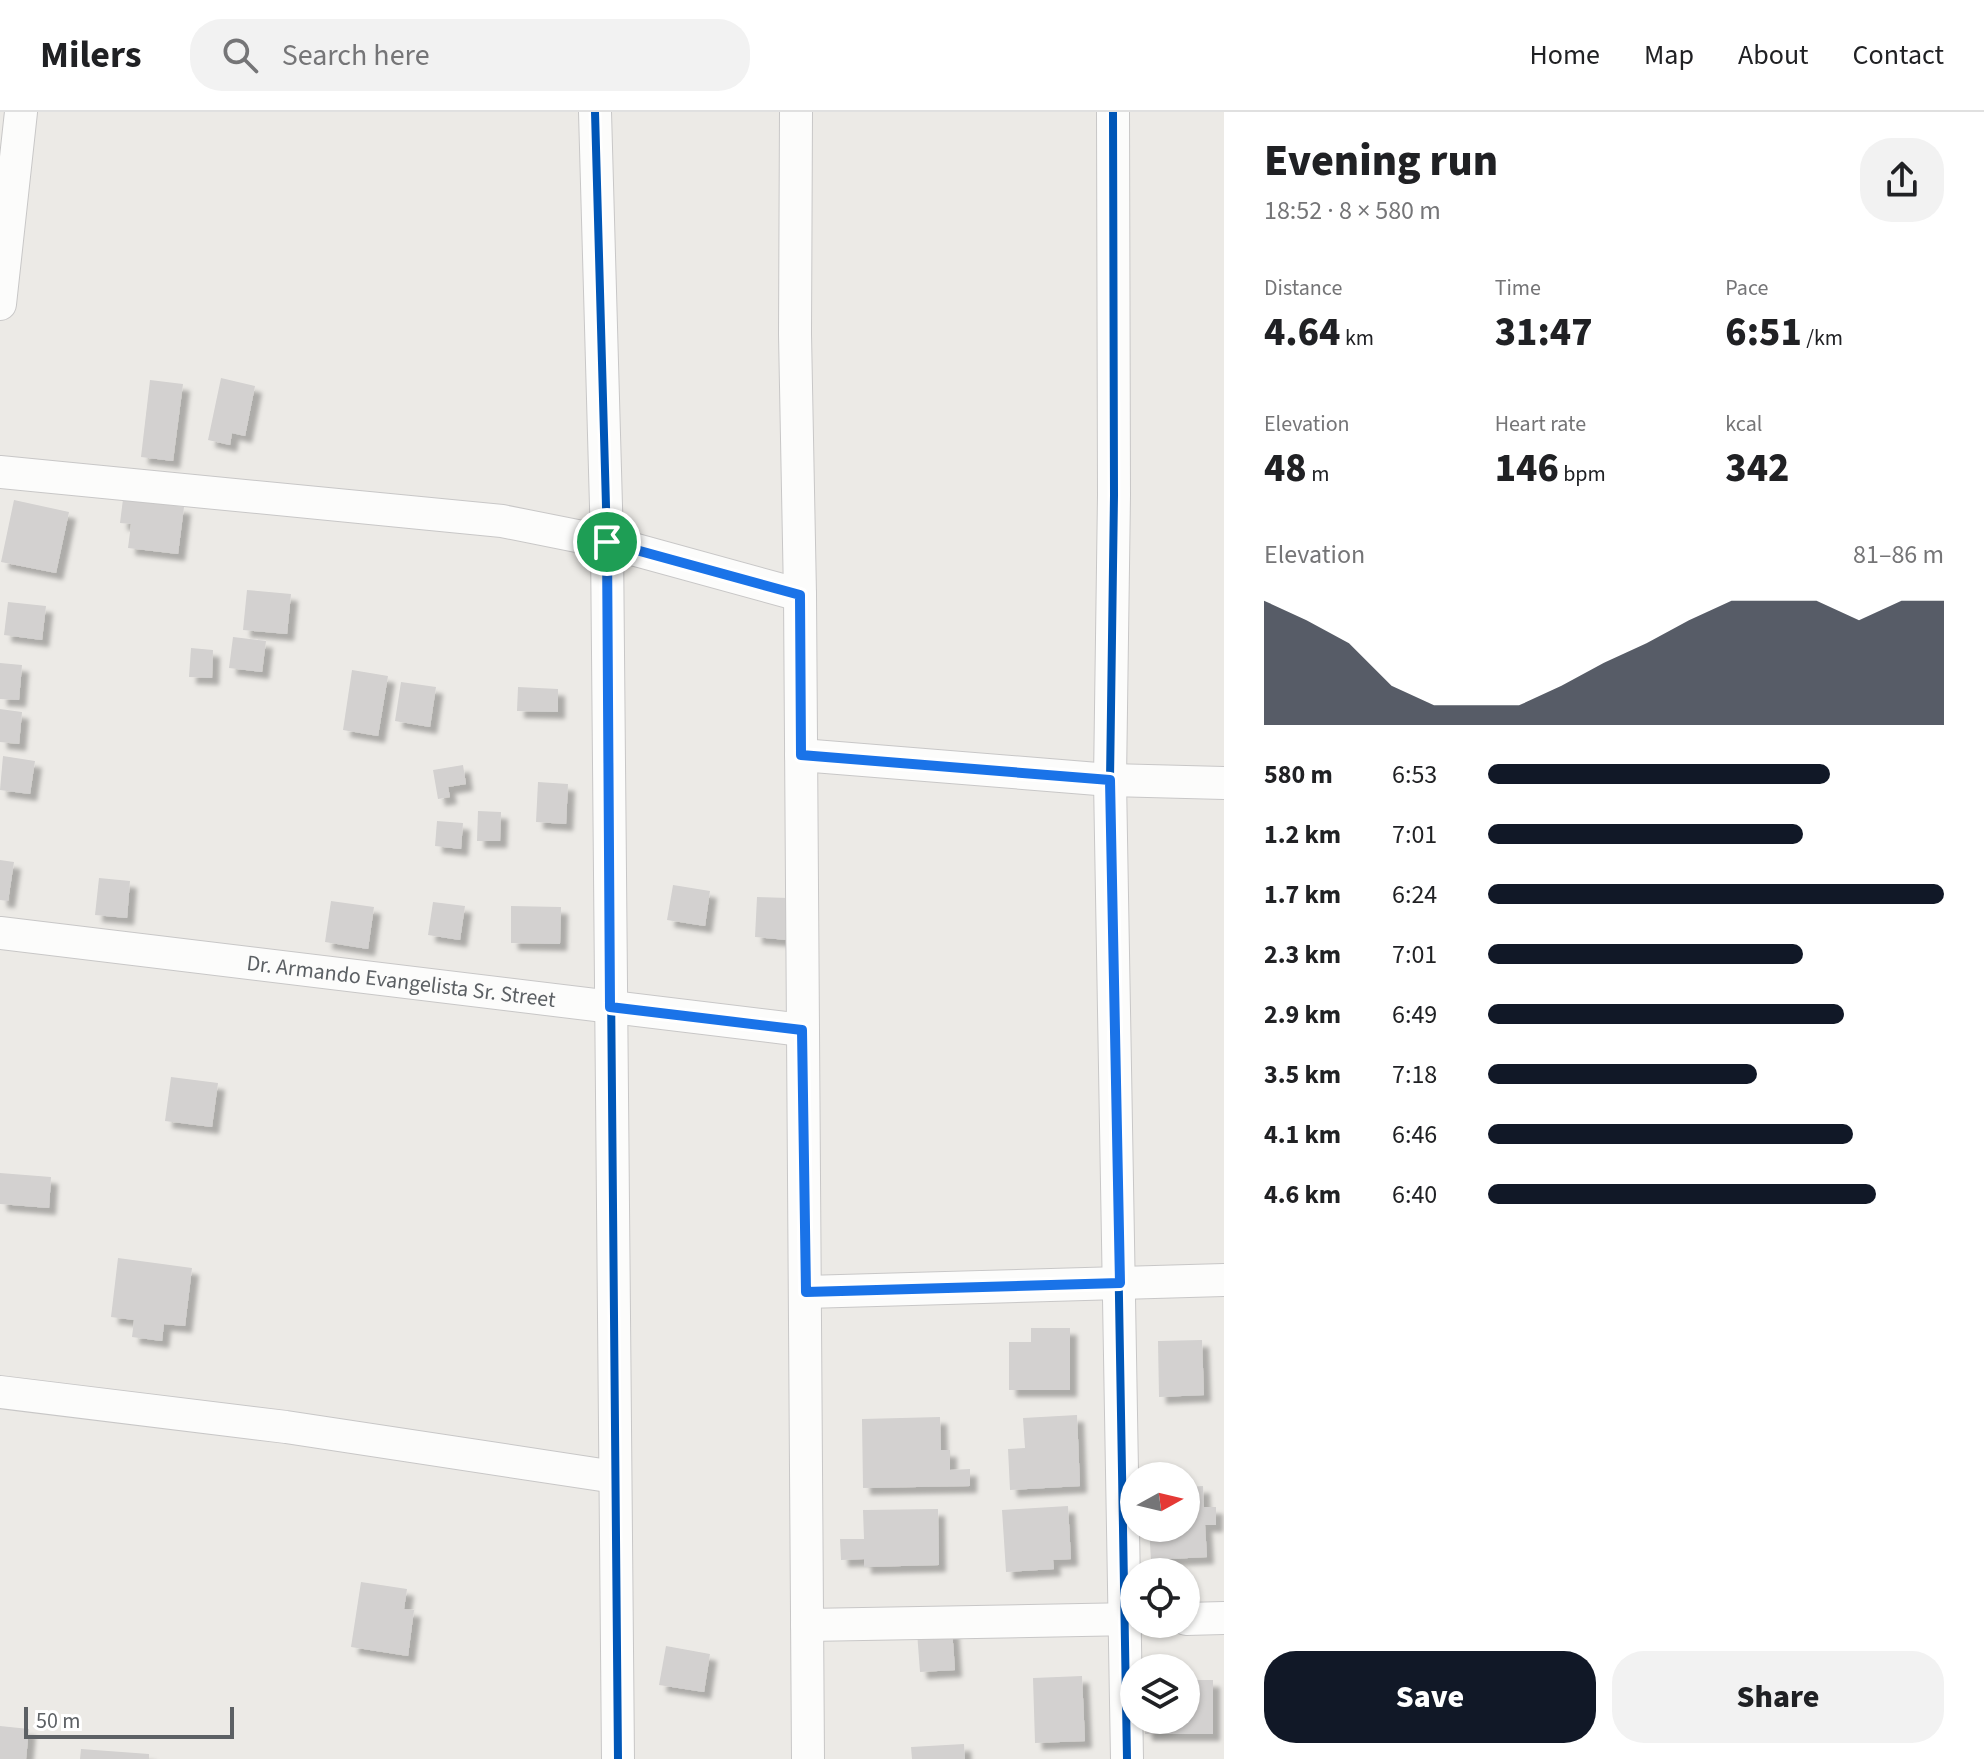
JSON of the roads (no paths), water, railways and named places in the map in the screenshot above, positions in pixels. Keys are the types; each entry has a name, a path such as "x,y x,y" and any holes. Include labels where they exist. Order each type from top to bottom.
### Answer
{"street":[{"path":"0,304 21,112"},
{"path":"595,112 607,542 618,1759"},
{"path":"796,112 795,334 800,595 808,1759"},
{"path":"1113,112 1114,495 1110,780 1127,1558"},
{"path":"0,472 502,521 607,542 800,595"},
{"path":"801,755 1110,780 1224,783"},
{"name":"Dr. Armando Evangelista Sr. Street","path":"0,933 802,1030"},
{"path":"806,1292 1224,1280"},
{"path":"0,1392 286,1427 615,1477"},
{"path":"1200,1619 1224,1618"},
{"path":"807,1625 1120,1619"},
{"path":"1127,1759 1129,1638"}]}
